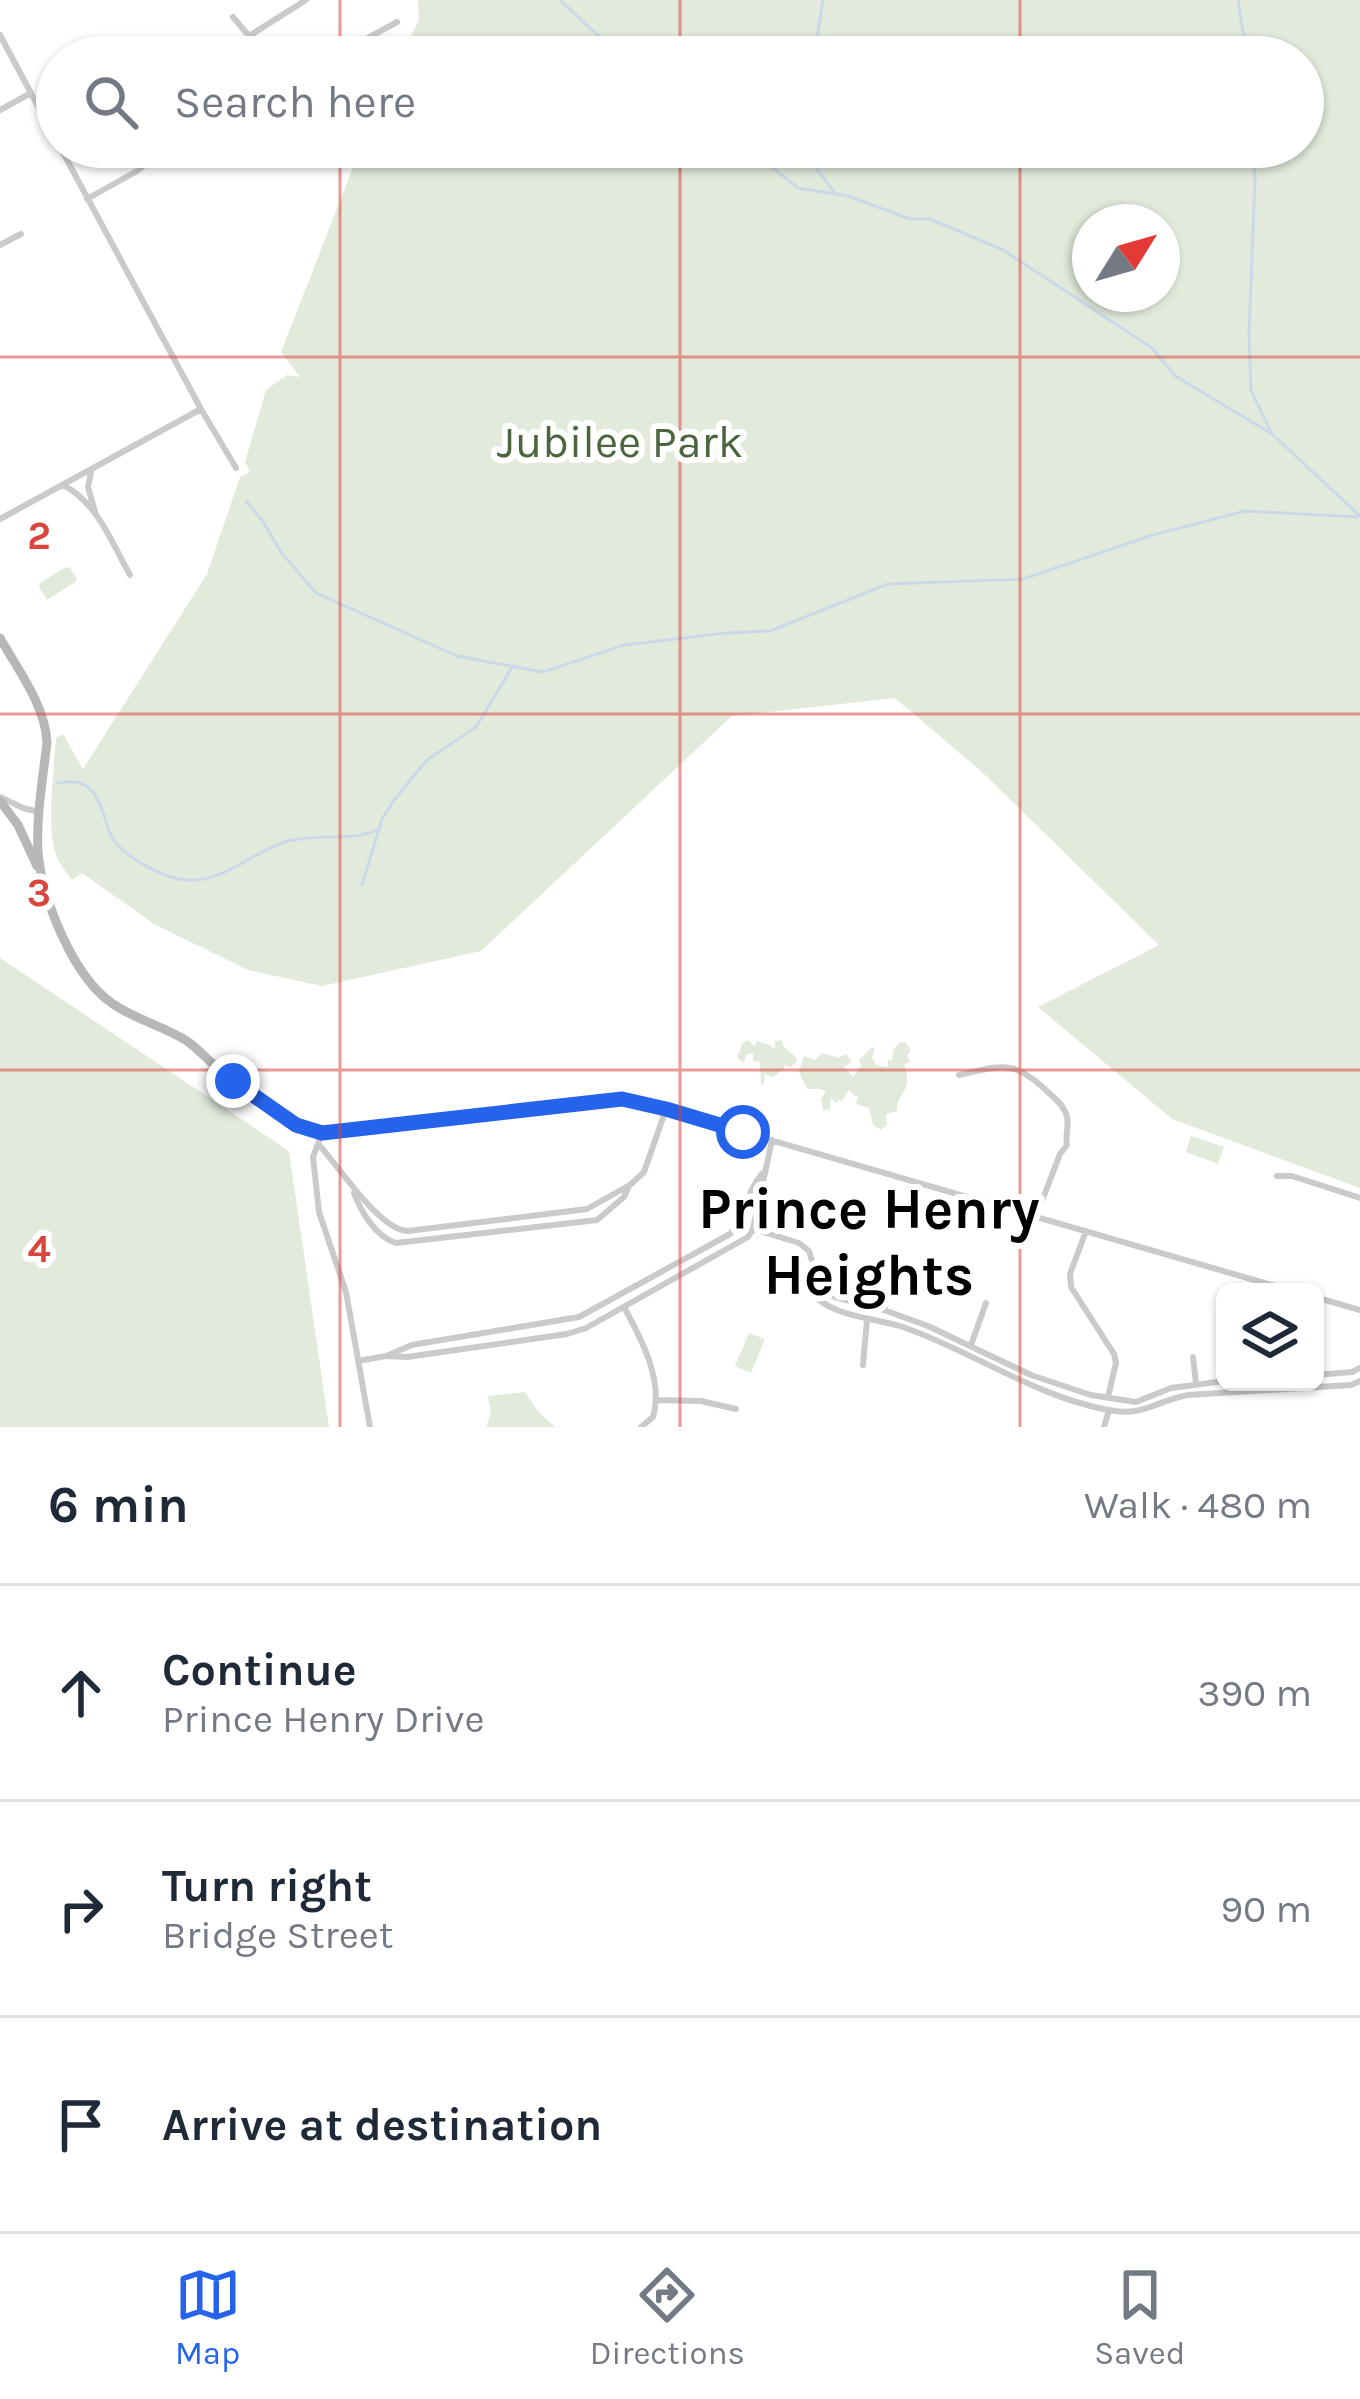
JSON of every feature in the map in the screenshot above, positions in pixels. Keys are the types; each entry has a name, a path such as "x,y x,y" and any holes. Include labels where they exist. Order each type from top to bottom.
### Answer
{"street":[{"path":"233,17 249,36 306,0"},
{"path":"372,36 398,22"},
{"path":"0,35 36,102"},
{"path":"0,110 31,93"},
{"path":"71,168 236,469"},
{"path":"88,199 142,168"},
{"path":"0,245 21,234"},
{"path":"0,519 201,409"},
{"path":"92,470 88,487 96,514"},
{"path":"63,485 78,493 96,514 130,575"},
{"path":"0,638 46,727 40,871"},
{"path":"0,799 39,812"},
{"path":"0,799 40,871 76,962 99,994 188,1042 233,1081 320,1139 383,1238 396,1243 596,1220 624,1197 630,1185"},
{"path":"959,1075 1003,1066 1019,1069 1062,1107 1067,1120 1064,1139 1058,1143 1060,1154 1036,1217"},
{"path":"320,1139 609,1100 635,1101 1265,1283"},
{"path":"352,1189 397,1231 587,1210 644,1172 666,1109"},
{"path":"320,1139 313,1157 320,1212 346,1292 370,1427"},
{"path":"386,1356 407,1357 586,1328 748,1237 772,1140"},
{"path":"358,1361 412,1345 579,1317 730,1234 739,1224 753,1184 764,1172"},
{"path":"1277,1176 1292,1176 1360,1198"},
{"path":"753,1229 809,1251 824,1291 835,1297 884,1310 1031,1375 1091,1395 1136,1402 1171,1388 1216,1382"},
{"path":"1086,1231 1070,1274 1071,1287 1114,1354 1108,1397"},
{"path":"884,1310 897,1264"},
{"path":"814,1268 811,1282 820,1302 867,1320 902,1326 1025,1384 1108,1410 1144,1411 1187,1395 1360,1381"},
{"path":"1324,1300 1360,1310"},
{"path":"971,1346 986,1304"},
{"path":"624,1306 646,1349 656,1400 653,1417 641,1427"},
{"path":"863,1365 867,1320"},
{"path":"1193,1357 1196,1383"},
{"path":"1324,1374 1360,1368"},
{"path":"656,1400 700,1401 736,1409"},
{"path":"1104,1427 1108,1410"}],"green space":[{"name":"Jubilee Park","path":"418,0 1360,0 1360,1188 1172,1119 1038,1007 1159,945 982,772 895,698 732,716 481,951 322,986 248,970 154,924 82,873 72,880 59,862 52,829 56,738 63,734 83,769 207,574 240,477 250,472 245,462 266,390 287,375 300,377 281,352 353,168 1324,168 1324,36 411,36 419,20"},
{"path":"66,567 77,579 47,600 40,583"},
{"path":"0,958 289,1151 329,1427 0,1427"},
{"path":"748,1040 755,1046 757,1041 772,1046 774,1051 775,1041 782,1040 797,1061 791,1067 784,1065 773,1077 765,1074 761,1086 760,1062 753,1061 753,1053 746,1055 744,1063 737,1058"},
{"path":"905,1042 910,1048 910,1062 904,1064 906,1087 897,1111 886,1114 887,1125 881,1130 873,1125 869,1108 856,1104 858,1096 849,1090 836,1104 831,1097 830,1109 823,1111 821,1099 826,1092 807,1089 799,1072 804,1056 815,1060 822,1053 839,1058 846,1054 852,1062 844,1067 853,1077 861,1066 859,1060 872,1047 876,1065 888,1067 893,1050"},
{"path":"1191,1136 1224,1147 1218,1164 1186,1152"},
{"path":"749,1333 765,1339 751,1373 735,1366"},
{"path":"525,1392 555,1427 486,1427 491,1414 488,1396"}],"waterway":[{"path":"560,0 599,36"},
{"path":"817,36 823,0"},
{"path":"1238,0 1244,36"},
{"path":"773,168 798,188 848,196 910,219 930,219 1003,250 1152,348 1175,376 1272,434 1360,516"},
{"path":"817,168 834,192"},
{"path":"1254,168 1251,390 1272,434"},
{"path":"246,501 316,593 457,656 543,672 624,645 770,631 888,584 1023,579 1153,535 1245,511 1357,517"},
{"path":"362,885 382,819 394,800 427,760 476,727 513,666"},
{"path":"58,783 76,782 89,788 122,849 154,870 186,880 214,876 288,841 357,836 379,829"}],"district":[{"name":"Prince Henry Heights","path":"869,1242"}],"route":[{"path":"233,1081 296,1125 322,1133 622,1099 743,1132"}]}
